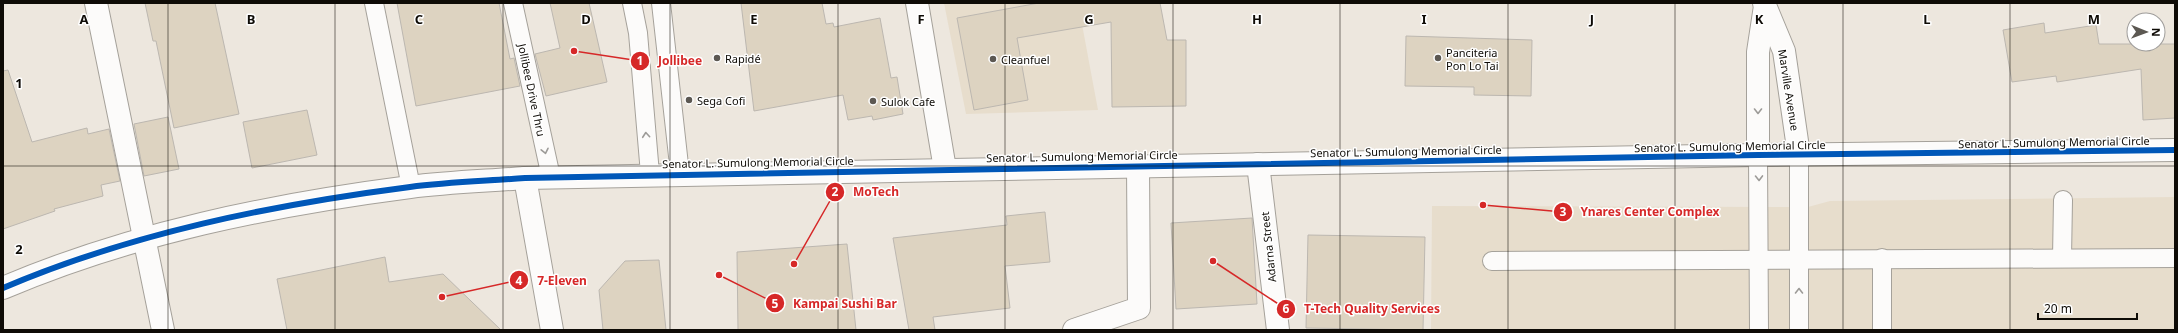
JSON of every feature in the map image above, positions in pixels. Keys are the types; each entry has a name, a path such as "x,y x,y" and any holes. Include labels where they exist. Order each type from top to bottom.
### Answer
{"main road":[{"path":"96,3 163,330"},
{"path":"917,3 945,169"},
{"name":"Marville Avenue","path":"1758,155 1758,52 1764,4"},
{"name":"Marville Avenue","path":"1764,4 1784,51 1799,155"},
{"name":"Senator L. Sumulong Memorial Circle","path":"3,288 143,238 273,208 411,187 525,178 650,174 1758,155 2175,150"},
{"name":"Adarna Street","path":"1258,164 1278,330"},
{"path":"1074,330 1139,308 1138,166"},
{"path":"525,178 552,330"}],"lane":[{"path":"374,3 411,187"},
{"name":"Jollibee Drive Thru","path":"513,3 551,177"},
{"path":"632,3 638,33 650,174"},
{"path":"661,3 680,174"},
{"path":"1758,155 1759,330"},
{"path":"1799,155 1799,330"},
{"path":"2062,258 2063,200"},
{"path":"1492,261 1799,258 2175,258"},
{"path":"1882,258 1882,330"}],"shaded area":[{"path":"944,3 1078,3 1098,110 966,114"},
{"path":"2175,197 2175,330 1431,330 1432,206 1808,207 1830,201"}],"building":[{"path":"145,3 215,3 239,114 174,128 156,41 153,41"},
{"path":"397,3 499,3 510,59 514,58 520,86 416,106"},
{"path":"550,3 589,3 607,82 546,96 535,54 560,48"},
{"path":"741,3 822,3 826,24 833,23 834,27 880,18 891,78 897,77 903,114 873,120 872,116 848,120 843,95 754,111"},
{"path":"1039,3 1160,3 1167,40 1186,40 1186,106 1112,107 1111,22 1017,38 1028,100 974,110 957,18"},
{"path":"2044,23 2045,33 2096,25 2099,44 2126,44 2126,52 2166,52 2166,44 2175,44 2175,118 2143,120 2141,69 2057,82 2056,76 2012,82 2003,30"},
{"path":"1406,36 1532,40 1531,96 1474,95 1474,87 1405,86"},
{"path":"8,70 32,142 87,128 88,134 109,129 120,181 101,185 103,196 54,209 55,211 3,229 3,71"},
{"path":"307,110 317,155 252,168 243,122"},
{"path":"168,117 179,169 144,176 134,124"},
{"path":"1045,212 1050,262 1005,266 1010,308 933,317 935,330 909,330 893,238 1007,225 1006,216"},
{"path":"1252,218 1257,304 1176,309 1171,223"},
{"path":"1308,235 1425,237 1423,330 1306,328"},
{"path":"847,244 856,330 738,330 737,252"},
{"path":"385,257 389,282 443,274 501,330 287,330 277,279"},
{"path":"659,260 666,330 603,330 599,290 625,261"}],"cycle path":[{"path":"3,288 101,252 152,237 254,212 358,194 410,187 525,178 1758,155 2175,150"}],"place":[{"name":"Jollibee","path":"574,51"},
{"name":"Rapidé","path":"717,58"},
{"name":"Panciteria Pon Lo Tai","path":"1438,58"},
{"name":"Cleanfuel","path":"993,59"},
{"name":"Sega Cofi","path":"689,100"},
{"name":"Sulok Cafe","path":"873,101"},
{"name":"Ynares Center Complex","path":"1483,205"},
{"name":"T-Tech Quality Services","path":"1213,261"},
{"name":"MoTech","path":"794,264"},
{"name":"Kampai Sushi Bar","path":"719,275"},
{"name":"7-Eleven","path":"442,297"}]}
